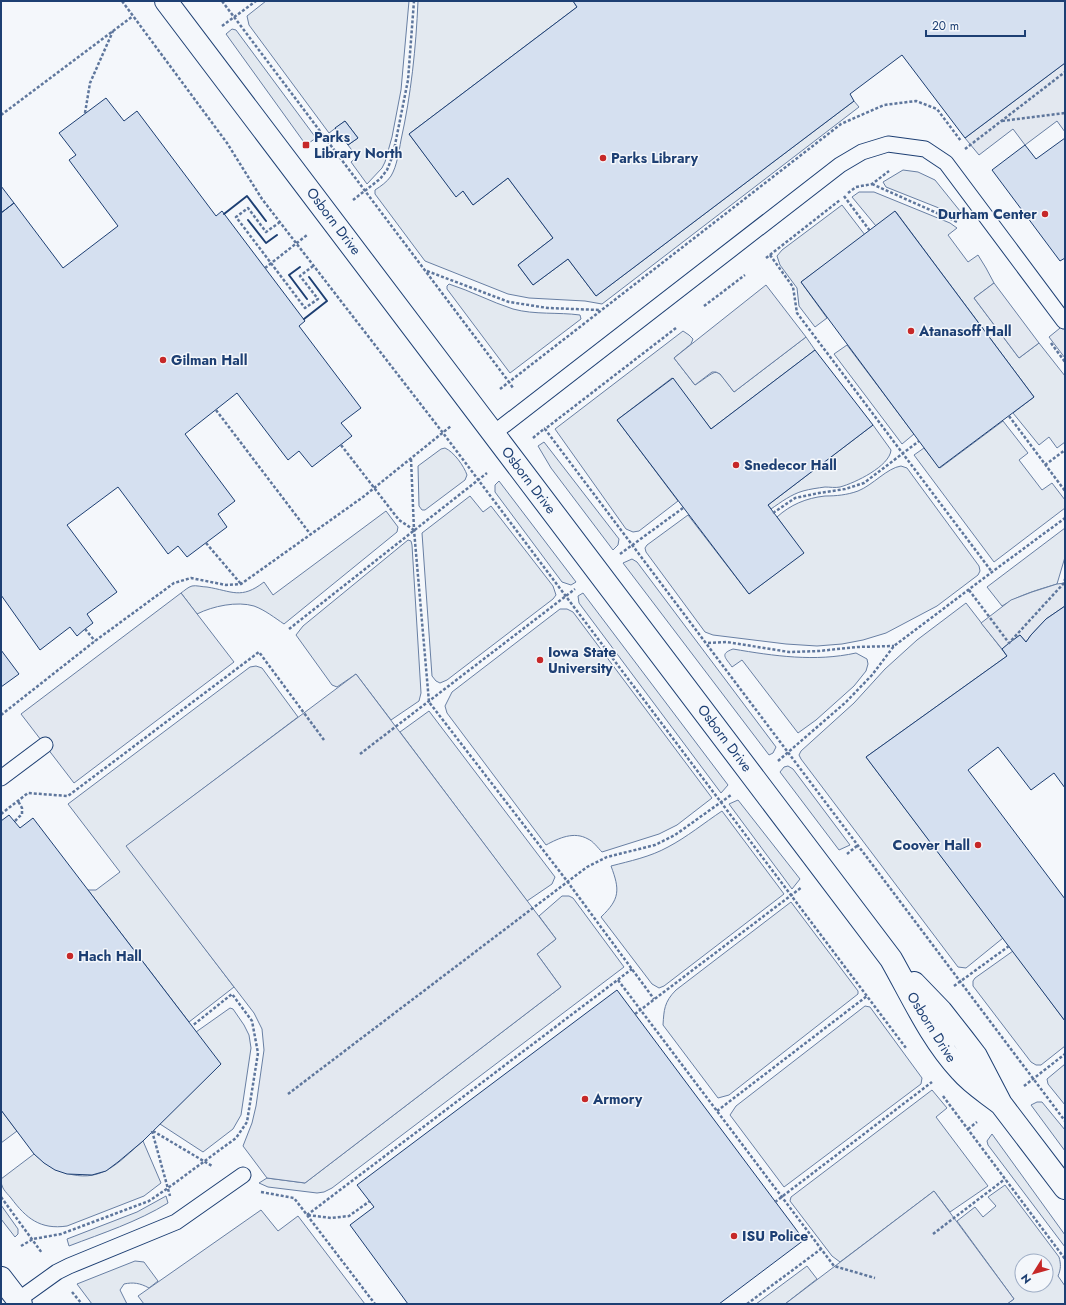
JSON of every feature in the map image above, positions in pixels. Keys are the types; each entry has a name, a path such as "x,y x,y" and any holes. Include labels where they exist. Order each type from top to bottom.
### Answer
{"street":[{"name":"Osborn Drive","path":"166,1 891,959 950,1022 976,1056 1001,1104 1065,1188"},
{"path":"1,1278 17,1303"}],"lane":[{"path":"494,433 840,165 862,152 888,144 925,149 946,163 1064,321"},
{"path":"1,778 45,745"},
{"path":"17,1303 57,1272 176,1222 244,1175"}],"path":[{"path":"122,1 227,143 262,199 443,433 791,895"},
{"path":"222,1 364,192 515,390"},
{"path":"222,26 256,1"},
{"path":"351,202 380,179 387,170 393,155 408,80 414,1"},
{"path":"1,115 133,16"},
{"path":"85,114 90,83 114,30"},
{"path":"500,389 841,124 884,105 916,101 937,109 966,148 1065,72"},
{"path":"1002,121 1065,113"},
{"path":"766,258 856,187 872,184 890,170"},
{"path":"872,184 959,222"},
{"path":"844,196 870,231"},
{"path":"280,222 266,232 248,208 236,217 306,308 318,299 300,276 313,266"},
{"path":"265,268 311,232"},
{"path":"770,256 793,287 797,314 992,572"},
{"path":"425,271 509,302 548,308 600,310"},
{"path":"704,306 745,275"},
{"path":"676,328 545,429 1065,1120"},
{"path":"1050,343 1065,362"},
{"path":"216,410 311,535"},
{"path":"1010,416 1065,491"},
{"path":"1,715 96,641 174,583 191,578 226,586 241,584 311,535 374,488 456,423"},
{"path":"773,513 796,498 845,489 864,483 919,441"},
{"path":"341,445 399,520 414,530"},
{"path":"1045,465 1065,450"},
{"path":"411,459 414,530 429,702 567,881 654,1000"},
{"path":"289,629 478,480"},
{"path":"618,556 683,508"},
{"path":"775,763 846,702 867,680 894,646 1065,518"},
{"path":"206,543 241,584"},
{"path":"968,590 1009,643 1064,583 1065,579"},
{"path":"360,754 579,586"},
{"path":"85,629 96,641"},
{"path":"707,643 727,642 789,652 894,646"},
{"path":"1,814 28,793 68,796 259,652 324,740"},
{"path":"288,1094 587,867 607,858 655,845 675,835 734,793"},
{"path":"15,821 22,814 22,808 18,801"},
{"path":"843,856 858,845"},
{"path":"635,1014 804,886"},
{"path":"960,981 1009,946"},
{"path":"307,1215 632,969"},
{"path":"618,980 834,1266 875,1278"},
{"path":"21,1246 33,1239 61,1234 149,1200 168,1188 236,1138 247,1122 258,1053 252,1021 232,994 192,1026"},
{"path":"717,1111 868,996"},
{"path":"1020,1090 1065,1054"},
{"path":"775,1202 932,1082"},
{"path":"968,1129 980,1119"},
{"path":"168,1188 152,1131 215,1168"},
{"path":"933,1234 1005,1179"},
{"path":"255,1191 294,1198 375,1304"},
{"path":"1,1197 42,1253"},
{"path":"307,1215 331,1218 349,1216 370,1201"},
{"path":"747,1304 821,1249"},
{"path":"72,1291 82,1304"}],"shaded area":[{"path":"266,1 409,1 401,90 392,137 382,168 367,184 351,162 357,157 348,145 358,138 345,121 329,133 249,25 247,16"},
{"path":"418,1 573,1 577,7 409,134 456,196 463,191 473,205 508,178 553,238 518,265 533,285 568,259 596,296 854,101 859,107 602,304 585,301 529,298 508,294 425,261 375,194 375,190 386,182 391,176 398,158 410,89"},
{"path":"232,29 236,30 316,138 306,145 226,34"},
{"path":"1065,63 1065,132 1057,121 1025,145 1013,129 979,155 965,138"},
{"path":"903,170 918,172 935,180 960,211 954,214 886,187 883,182"},
{"path":"859,192 874,192 950,223 957,228 948,235 968,262 978,255 994,283 974,298 1019,358 1039,343 1065,376 1065,442 1057,448 1049,437 1039,445 1013,413 1034,397 896,212 876,226 852,197"},
{"path":"842,205 865,235 801,282 827,318 815,327 799,306 797,288 780,265 777,256 782,250"},
{"path":"994,283 1039,343 1019,358 974,298"},
{"path":"449,284 513,309 530,312 580,315 581,319 510,373 447,289"},
{"path":"766,285 806,337 734,392 720,374 716,372 712,372 695,385 674,358"},
{"path":"1065,324 1065,358 1049,337"},
{"path":"683,331 693,339 691,344 674,358 695,385 716,372 723,377 734,392 806,337 815,350 711,429 672,378 617,420 678,501 639,531 633,532 626,529 555,429"},
{"path":"847,345 914,434 902,444 834,354"},
{"path":"1003,421 1028,453 1019,460 1042,490 1052,483 1065,500 1065,508 994,562 914,455 924,448 940,468"},
{"path":"873,425 891,450 885,462 878,468 854,482 840,487 825,487 799,492 771,509 768,505"},
{"path":"544,442 619,539 618,545 613,550 551,468 538,446"},
{"path":"445,448 458,460 467,475 465,480 425,510 422,510 419,506 418,466 441,449"},
{"path":"901,466 907,468 979,566 980,571 978,575 937,606 886,633 863,640 842,644 817,646 786,644 713,635 705,632 646,552 645,548 647,545 688,515 749,594 803,553 777,517 793,506 811,498 842,495 858,491 890,470"},
{"path":"499,481 576,582 571,585 562,582 495,492 495,485"},
{"path":"470,496 483,512 491,506 553,586 556,595 553,599 447,680 440,683 432,676 422,533"},
{"path":"386,511 398,527 397,532 284,624 270,614 254,606 240,604 225,605 197,614 181,593 189,587 195,586 242,593 256,588 264,582 273,595"},
{"path":"1065,528 1065,557 1057,584 1022,596 1002,606 987,587"},
{"path":"408,540 411,541 412,545 421,693 419,701 391,720 356,674 337,687 332,685 296,635 303,626"},
{"path":"632,559 637,562 776,747 773,753 769,755 623,563"},
{"path":"1065,583 1065,606 1046,619 1026,642 1020,635 1002,649 981,623 1011,600 1057,584"},
{"path":"181,593 234,662 74,783 21,714"},
{"path":"583,593 728,785 721,793 579,603 578,596"},
{"path":"966,603 1007,656 866,757 1003,938 966,968 958,967 799,755 801,751 854,703 885,669 917,640"},
{"path":"560,609 567,609 573,612 712,798 677,825 659,834 602,852 590,840 577,836 567,836 546,845 447,713 445,706 452,692"},
{"path":"733,649 779,656 810,658 841,656 856,653 867,659 868,664 866,671 854,686 816,720 798,733 742,660 732,667 725,655"},
{"path":"256,666 262,668 298,717 127,846 234,987 189,1022 88,890 96,890 120,872 68,804 250,667"},
{"path":"356,674 556,939 537,954 561,987 305,1183 267,1178 243,1146 252,1123 256,1106 264,1050 262,1029 254,1013 126,846"},
{"path":"429,711 555,877 552,884 527,901 400,732"},
{"path":"788,766 793,769 850,845 839,850 780,772 784,767"},
{"path":"738,800 800,879 792,889 729,804"},
{"path":"722,811 784,894 664,986 659,988 652,984 601,917 612,905 616,894 616,882 611,866 640,858 661,850 682,839"},
{"path":"562,896 569,896 573,898 624,967 332,1188 324,1192 317,1193 268,1187 259,1183 267,1178 305,1183 561,987 537,954 556,939 539,916"},
{"path":"791,902 858,991 858,994 729,1095 718,1098 663,1025 665,1006 669,998 676,990"},
{"path":"1013,951 1065,1021 1065,1046 1041,1065 1036,1065 1031,1062 973,986 973,981 975,978"},
{"path":"865,1006 870,1007 922,1078 921,1084 784,1187 730,1115 736,1106"},
{"path":"230,1008 233,1009 244,1025 249,1035 251,1048 241,1115 233,1129 203,1152 160,1124 196,1032"},
{"path":"1065,1064 1065,1105 1048,1084 1047,1079"},
{"path":"932,1090 947,1108 936,1117 988,1186 950,1212 934,1191 840,1262 832,1256 790,1201 791,1197"},
{"path":"1037,1102 1042,1102 1065,1130 1065,1151 1031,1105"},
{"path":"1,1110 17,1131 1,1143"},
{"path":"992,1134 1065,1235 1065,1247 988,1145 987,1141"},
{"path":"143,1141 161,1183 144,1196 67,1226 49,1226 34,1221 22,1211 5,1191 2,1185 1,1179 34,1154 50,1166 68,1174 87,1176 97,1174 112,1167"},
{"path":"1005,1185 1059,1257 1060,1271 1058,1276 1065,1286 1065,1304 1007,1304 1014,1299 957,1221 975,1207 983,1217 996,1206 988,1197"},
{"path":"934,1191 1014,1299 1007,1304 785,1304"},
{"path":"166,1196 168,1203 156,1210 120,1227 69,1246 67,1239 137,1212"},
{"path":"1,1205 18,1229 18,1234 15,1237 1,1219"},
{"path":"261,1210 278,1231 298,1216 365,1304 144,1304 138,1296"},
{"path":"135,1261 144,1262 158,1281 149,1288 136,1283 124,1284 120,1290 127,1304 92,1304 77,1284"},
{"path":"807,1266 817,1279 785,1304 756,1304"}],"building":[{"name":"Parks Library","path":"573,1 1065,1 1065,63 965,138 902,55 850,94 854,101 596,296 568,259 533,285 518,265 553,238 508,178 473,205 463,191 456,197 409,134 577,7"},
{"name":"Gilman Hall","path":"106,98 124,121 137,111 216,216 222,211 305,321 299,326 361,408 341,423 352,436 312,467 299,451 288,460 237,393 185,434 235,501 218,514 227,527 187,557 178,546 168,554 118,487 67,525 117,592 87,614 93,623 77,636 70,627 40,650 1,595 1,213 14,203 63,268 118,226 69,160 76,155 59,133"},
{"path":"345,121 358,138 348,145 335,128"},
{"name":"Durham Center","path":"1065,138 1065,258 1060,261 992,170 1025,145 1036,159"},
{"path":"1,186 14,203 1,213"},
{"name":"Atanasoff Hall","path":"895,211 1034,397 939,468 801,282"},
{"name":"Snedecor Hall","path":"815,350 873,425 768,505 804,553 749,594 617,420 673,378 711,429"},
{"name":"Coover Hall","path":"1065,606 1065,788 1054,773 1031,790 998,747 968,770 1065,899 1065,1021 866,757 1007,656 1002,649 1020,635 1026,642 1046,619"},
{"path":"1,650 19,674 1,687"},
{"name":"Hach Hall","path":"9,815 20,828 33,818 221,1064 143,1141 106,1171 92,1175 67,1174 55,1170 44,1163 34,1154 1,1110 1,821"},
{"name":"Armory","path":"617,990 804,1240 719,1304 408,1304 350,1225 374,1207 357,1185"}],"wall":[{"path":"224,214 247,196 266,221"},
{"path":"248,220 266,243 277,235"},
{"path":"300,267 289,275 307,299"},
{"path":"304,319 327,301 309,277"}],"place":[{"name":"Parks Library North","path":"306,145"},
{"name":"Parks Library","path":"603,158"},
{"name":"Durham Center","path":"1045,214"},
{"name":"Atanasoff Hall","path":"911,331"},
{"name":"Gilman Hall","path":"163,360"},
{"name":"Snedecor Hall","path":"736,465"},
{"name":"Iowa State University","path":"540,660"},
{"name":"Coover Hall","path":"978,845"},
{"name":"Hach Hall","path":"70,956"},
{"name":"Armory","path":"585,1099"},
{"name":"ISU Police","path":"734,1236"}]}
